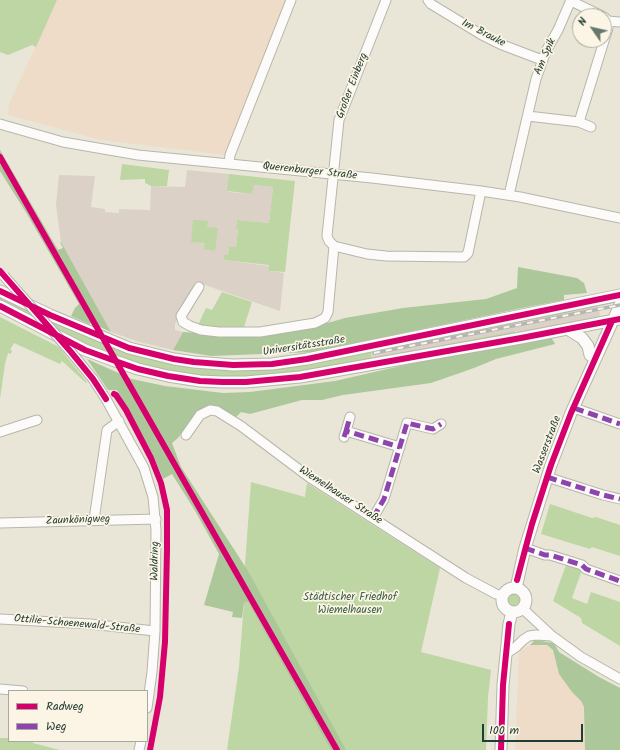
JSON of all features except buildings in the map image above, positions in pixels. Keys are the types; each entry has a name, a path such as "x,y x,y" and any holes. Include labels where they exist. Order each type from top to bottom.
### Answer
{"main road":[{"name":"Universitätsstraße","path":"0,291 50,315 129,348 174,359 233,365 272,364 307,359 619,296"},
{"name":"Wasserstraße","path":"516,588 525,548 547,477 578,397 612,321 619,296"},
{"path":"0,306 85,350 138,369 200,381 222,382 246,382 300,377 569,330 612,321"},
{"name":"Wasserstraße","path":"578,397 579,385 590,356 612,321"},
{"path":"569,330 582,338 588,346 590,356"},
{"path":"516,588 524,592 527,601 523,609 516,613 505,608 502,600 503,596 508,590 516,588"},
{"path":"501,750 506,653 509,624 512,612"}],"street":[{"path":"229,164 230,156 291,0"},
{"name":"Großer Einberg","path":"334,246 329,241 327,236 339,120 386,0"},
{"name":"Im Brauke","path":"428,0 437,8 482,35 500,44 542,60"},
{"name":"Am Spik","path":"509,195 536,78 542,60 571,0 586,8"},
{"path":"579,122 602,48"},
{"path":"528,116 579,122 592,127"},
{"name":"Querenburger Straße","path":"0,124 63,142 138,155 481,191 509,195 620,218"},
{"path":"199,287 182,316 183,322 201,330 219,332 260,332 315,323 325,318 328,312 334,246 367,254 386,256 464,257 468,253 481,191"},
{"name":"Waldring","path":"2,274 72,352 92,378 119,421 144,468 153,497 156,519 155,631 148,701"},
{"name":"Wasserstraße","path":"574,408 620,424"},
{"name":"Wiemelhauser Straße","path":"186,435 200,415 210,410 217,411 241,426 310,477 373,518 482,587 503,596"},
{"path":"350,417 345,434 400,447"},
{"path":"0,432 37,420"},
{"path":"94,520 107,430 119,421"},
{"path":"373,518 384,498 407,423 433,429 441,424"},
{"path":"547,477 620,499"},
{"name":"Zaunkönigweg","path":"0,523 156,519"},
{"path":"525,548 582,565 586,569 620,581"},
{"path":"523,609 552,636 581,657 620,679"},
{"name":"Ottilie-Schoenewald-Straße","path":"0,619 90,624 155,631"},
{"path":"506,653 529,636 552,636"},
{"path":"0,689 12,690"}],"shaded area":[{"path":"57,0 286,0 225,155 101,140 8,115 9,104"},
{"path":"187,170 229,174 228,192 252,194 253,185 273,187 269,223 237,220 236,228 238,229 236,247 229,246 228,255 224,255 223,260 269,266 269,271 284,273 280,311 199,283 183,307 175,324 175,330 183,332 173,350 139,342 111,332 61,242 56,205 59,175 95,176 91,207 105,209 105,212 119,213 119,209 150,210 151,186 185,187"},
{"path":"595,305 599,308 600,315 593,319 517,333 517,331 373,359 371,351 514,324 516,323 515,321"},
{"path":"530,645 547,645 553,650 559,674 572,692 581,701 584,707 585,750 515,750 519,652"}],"green space":[{"path":"0,0 57,0 36,47 32,45 8,55 0,52"},
{"path":"0,150 58,250 63,248 61,242 111,332 98,326 95,322 89,324 71,316 79,304 27,214 0,171"},
{"path":"122,164 169,170 167,186 151,186 145,183 145,179 120,180"},
{"path":"229,174 295,181 285,272 269,271 269,265 223,260 224,255 228,255 229,246 236,247 238,229 236,229 237,220 269,223 273,187 254,185 252,194 227,191"},
{"path":"193,220 208,221 207,227 218,228 215,251 204,249 205,243 191,242"},
{"path":"518,267 577,278 584,283 587,293 564,295 564,300 314,352 211,356 173,350 183,332 250,337 303,330 345,318 403,308 486,299 517,288"},
{"path":"222,292 252,302 243,330 212,329 198,325 206,308 212,310"},
{"path":"0,294 64,325 220,368 513,321 514,324 371,351 372,359 515,331 516,333 355,364 259,378 187,376 133,364 70,338 0,302"},
{"path":"0,317 59,347 87,382 86,383 62,361 60,364 14,343 10,350 12,350 11,354 8,353 5,364 0,399"},
{"path":"551,337 555,344 496,359 431,383 343,395 322,400 302,400 250,414 241,412 234,419 210,407 198,411 178,438 172,443 181,467 248,571 346,750 331,750 248,602 244,603 242,618 232,617 233,612 204,605 219,554 194,509 172,474 163,479 152,453 117,390 108,390 87,359 132,379 165,386 223,393 250,392 335,381 466,351"},
{"name":"Städtischer Friedhof Wiemelhausen","path":"251,482 305,497 307,483 440,568 421,652 491,670 488,697 486,750 339,750 244,579"},
{"path":"550,504 592,518 596,517 620,525 620,556 592,547 590,549 541,534"},
{"path":"566,565 582,570 572,598 587,604 591,592 620,602 620,646 582,623 581,618 553,601"},
{"path":"511,593 517,593 521,597 521,603 517,607 511,607 507,603 507,597"},
{"path":"248,602 315,719 331,750 227,750 239,667 244,603"},
{"path":"535,640 554,643 559,652 599,677 620,688 620,750 585,750 584,707 581,701 572,692 559,674 553,650 547,645 530,645"},
{"path":"0,738 8,738 8,742 33,742 60,750 0,750"}],"railway":[{"path":"374,353 620,305"}],"marked path":[{"path":"574,408 620,424"},
{"path":"346,431 350,417"},
{"path":"373,518 384,499 407,423 433,429 441,424"},
{"path":"344,437 346,431 400,447"},
{"path":"547,477 620,499"},
{"path":"525,548 582,565 586,569 620,581"}],"cycle path":[{"path":"0,157 337,750"},
{"path":"0,271 71,352 93,379 106,399"},
{"path":"0,291 50,315 129,348 174,359 233,365 272,364 307,359 620,295"},
{"path":"0,306 85,350 138,369 200,381 222,382 246,382 300,377 620,319"},
{"path":"517,580 532,524 551,465 571,413 612,321"},
{"path":"114,394 126,410 151,458 161,483 167,510 165,642 160,697 150,750"},
{"path":"501,750 503,685 509,624"}]}
